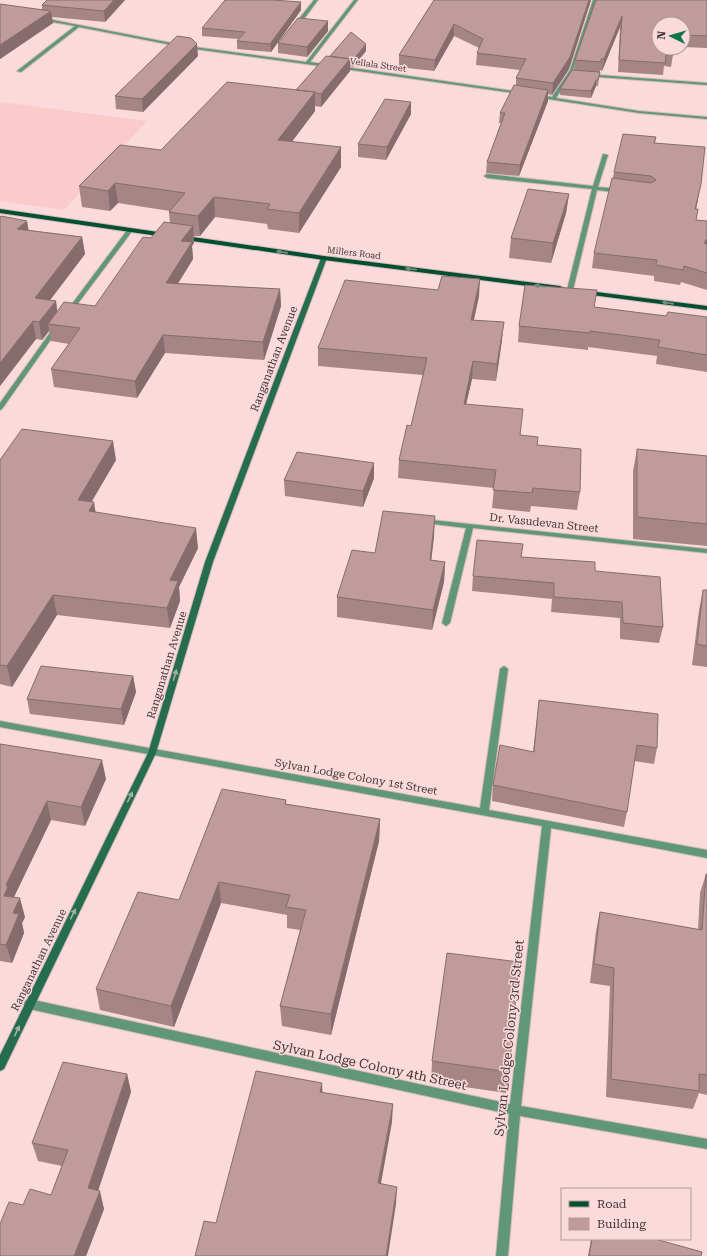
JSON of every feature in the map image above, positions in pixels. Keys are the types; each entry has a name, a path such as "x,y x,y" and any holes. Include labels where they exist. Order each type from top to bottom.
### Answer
{"main road":[{"name":"Millers Road","path":"0,211 324,258 707,308"}],"street":[{"path":"293,29 316,0"},
{"path":"307,63 356,0"},
{"path":"553,98 570,74 595,0"},
{"name":"Vellala Street","path":"39,18 187,47 525,94"},
{"path":"19,71 78,26"},
{"path":"270,58 275,52"},
{"path":"570,74 707,84"},
{"path":"532,95 639,112 707,118"},
{"path":"570,290 595,188 605,154"},
{"path":"488,176 626,192"},
{"path":"64,318 130,230"},
{"name":"Ranganathan Avenue","path":"0,1066 152,753 209,562 324,258"},
{"path":"0,408 59,324"},
{"name":"Dr. Vasudevan Street","path":"417,520 470,527 707,551"},
{"path":"446,623 470,527"},
{"path":"484,812 504,669"},
{"name":"Sylvan Lodge Colony 1st Street","path":"0,724 152,753 547,823 707,854"},
{"name":"Sylvan Lodge Colony 3rd Street","path":"502,1256 515,1110 547,823"},
{"name":"Sylvan Lodge Colony 4th Street","path":"29,1004 515,1110 707,1144"}],"shaded area":[{"path":"0,102 147,121 64,210 0,201"}],"building":[{"path":"47,0 114,0 104,11 42,5"},
{"path":"225,0 272,0 301,2 270,44 237,41 245,32 202,28"},
{"path":"434,0 589,0 570,57 553,83 516,78 526,59 477,53 483,39 454,24 435,60 399,55"},
{"path":"596,0 707,0 707,36 691,35 691,16 651,16 651,56 666,56 665,63 619,60 622,16 604,59 601,59 601,62 575,60"},
{"path":"0,4 51,11 0,45"},
{"path":"298,18 328,21 307,47 278,43"},
{"path":"351,32 366,44 353,60 330,56"},
{"path":"177,36 191,38 197,44 142,99 115,96"},
{"path":"326,56 350,59 321,94 296,90"},
{"path":"572,70 600,72 598,80 596,80 591,91 560,89"},
{"path":"227,82 315,92 278,140 341,147 299,213 267,209 270,204 214,197 198,216 169,212 185,193 115,183 108,191 79,186 120,145 161,150"},
{"path":"514,85 548,90 520,165 487,162 505,113 500,113"},
{"path":"385,99 411,102 387,147 358,144"},
{"path":"623,134 656,137 654,143 705,147 701,184 695,209 698,209 696,220 707,221 707,240 704,243 707,244 707,273 684,266 683,270 656,265 657,260 594,253 612,178 651,183 656,180 651,176 614,172"},
{"path":"528,189 569,194 553,243 511,238"},
{"path":"0,217 27,221 17,229 82,237 35,298 56,301 39,322 33,321 0,363"},
{"path":"164,222 193,226 181,241 192,242 166,283 280,289 263,342 163,335 135,381 51,369 80,328 48,324 64,302 95,306 143,237 151,238"},
{"path":"442,276 480,279 471,320 504,322 497,364 473,361 464,404 523,409 520,435 538,437 537,445 581,449 580,492 533,488 532,493 493,490 496,470 399,460 407,425 411,426 427,358 318,348 345,280 438,290"},
{"path":"525,285 597,290 594,307 666,316 668,312 707,317 707,355 658,347 660,340 590,331 590,333 519,326"},
{"path":"22,429 113,441 78,500 94,502 89,511 196,528 170,580 178,581 167,608 53,595 7,666 0,665 0,460"},
{"path":"637,449 707,456 707,524 637,517"},
{"path":"297,452 374,463 363,491 284,480"},
{"path":"383,511 435,516 430,560 445,562 433,610 337,597 352,550 375,553"},
{"path":"477,540 523,544 521,557 595,562 595,571 660,577 663,627 623,623 622,602 554,597 554,583 473,576"},
{"path":"703,590 707,590 707,646 697,644"},
{"path":"41,666 133,676 121,709 27,699"},
{"path":"539,700 658,714 657,748 637,745 627,812 493,785 500,745 534,752"},
{"path":"0,744 102,760 81,807 47,801 6,885 8,886 4,896 20,898 13,913 19,914 6,945 0,944"},
{"path":"222,789 286,800 285,804 380,819 331,1014 280,1006 306,910 286,907 290,895 219,882 171,1006 96,989 138,892 179,900"},
{"path":"706,874 707,1075 699,1074 699,1091 611,1079 614,968 594,964 600,912 702,930"},
{"path":"447,953 519,962 509,1072 432,1061"},
{"path":"63,1062 127,1074 88,1188 100,1191 74,1256 0,1256 0,1224 9,1202 23,1205 30,1189 51,1195 68,1150 32,1143"},
{"path":"256,1071 322,1083 320,1092 393,1104 378,1183 397,1187 386,1256 195,1256 204,1221 216,1223"},
{"path":"592,1240 659,1240 702,1252 701,1256 589,1256"}]}
